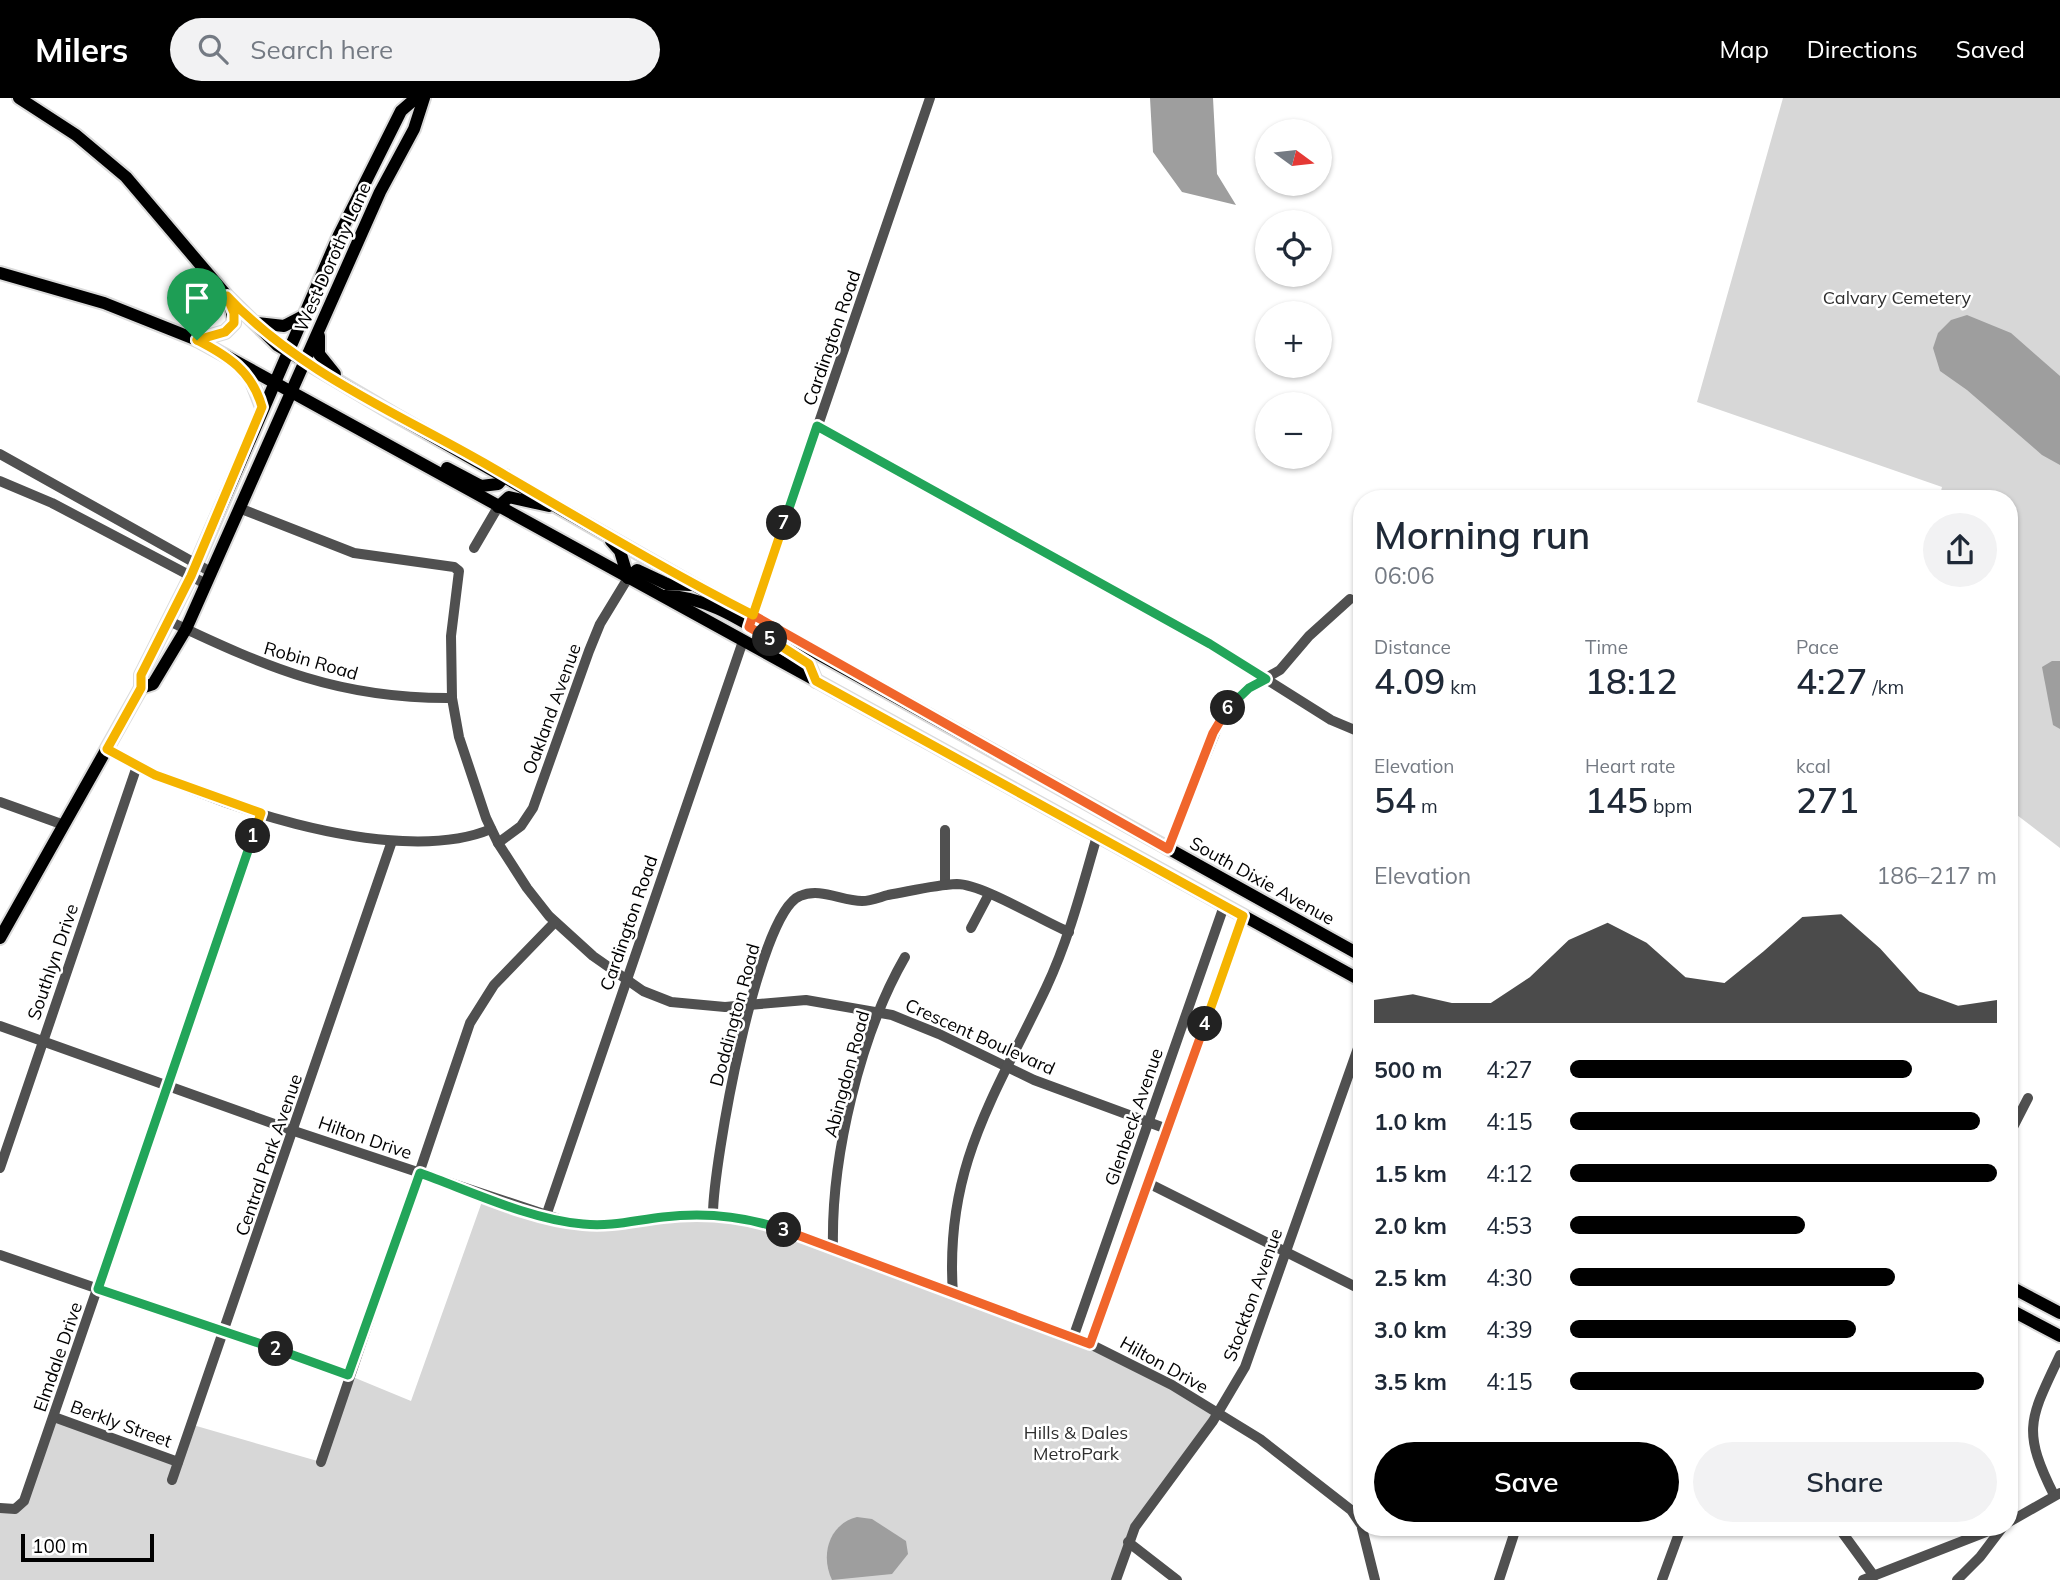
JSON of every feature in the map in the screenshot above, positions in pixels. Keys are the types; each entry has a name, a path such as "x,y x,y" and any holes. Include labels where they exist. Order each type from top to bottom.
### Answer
{"main road":[{"name":"South Dixie Avenue","path":"19,98 81,139 127,177 227,296 253,322 289,351 694,585 751,621 1353,951"},
{"name":"West Dorothy Lane","path":"0,938 141,688 141,675 193,570 262,407 382,146 401,111 416,98"},
{"name":"West Dorothy Lane","path":"141,688 153,684 186,629 380,192 415,129 424,98"},
{"path":"0,273 104,303 197,340 407,453 498,507 1353,976"},
{"path":"197,340 225,332 234,323 234,313 227,296"},
{"path":"253,322 280,327 292,324 305,314"},
{"path":"320,330 319,354 342,383"},
{"path":"233,359 251,379 262,407"},
{"path":"407,453 481,486 498,484 505,476"},
{"path":"498,507 509,497 563,509"},
{"path":"608,537 620,551 628,578"},
{"path":"628,578 637,570 667,584 694,585"},
{"path":"663,596 693,598 751,621 809,664 816,681"},
{"path":"2018,1291 2060,1312"},
{"path":"2018,1314 2060,1336"}],"street":[{"name":"Cardington Road","path":"751,621 930,98"},
{"path":"817,426 1210,644 1318,713 1353,729"},
{"path":"0,454 135,532 208,578"},
{"path":"0,481 45,500 128,544 193,570"},
{"path":"45,500 53,486"},
{"path":"474,548 498,507"},
{"name":"Crescent Boulevard","path":"239,508 354,553 454,567 460,575 451,636 452,698 459,737 491,829 527,888 555,922 627,981 656,998 678,1004 704,1007 806,1000 880,1012 939,1034 1005,1068 1167,1129"},
{"path":"128,544 135,532"},
{"name":"Oakland Avenue","path":"498,844 521,826 533,808 600,624 628,578"},
{"path":"1168,849 1222,716 1241,695 1280,670 1309,636 1350,599"},
{"name":"Robin Road","path":"169,621 266,667 325,685 384,696 452,698"},
{"name":"Cardington Road","path":"546,1216 743,641"},
{"path":"107,749 136,766 261,813 348,834 393,841 440,843 471,837 491,829"},
{"name":"Southlyn Drive","path":"0,1168 136,766"},
{"path":"0,802 64,825"},
{"name":"Elmdale Drive","path":"0,1508 15,1509 24,1501 261,813"},
{"path":"945,830 945,885"},
{"path":"953,1294 953,1230 962,1171 982,1115 1046,987 1069,932 1097,836"},
{"name":"Central Park Avenue","path":"172,1480 393,841"},
{"name":"Doddington Road","path":"713,1214 730,1090 751,1005 776,925 788,906 800,895 817,892 864,901 961,884 989,894 1069,932"},
{"path":"971,928 989,894"},
{"name":"Glenbeck Avenue","path":"1073,1338 1224,906"},
{"name":"Glenbeck Avenue","path":"1090,1344 1243,916"},
{"path":"321,1462 348,1375 477,1010 494,985 555,922"},
{"name":"Abingdon Road","path":"833,1247 843,1148 859,1074 880,1012 905,957"},
{"name":"Hilton Drive","path":"0,1026 168,1087 568,1223 602,1225 713,1214 753,1220 833,1247 1090,1344 1172,1385 1260,1439 1353,1513"},
{"name":"Stockton Avenue","path":"1116,1580 1128,1542 1156,1496 1218,1414 1245,1367 1353,1062"},
{"path":"2018,1117 2028,1098"},
{"path":"1148,1183 1353,1286"},
{"path":"0,1255 348,1375"},
{"path":"2018,1517 2057,1494 2033,1451 2032,1424 2039,1400 2060,1355"},
{"name":"Berkly Street","path":"54,1417 178,1462"},
{"name":"Hilton Drive","path":"1364,1536 1375,1580"},
{"path":"1499,1580 1513,1536"},
{"path":"1662,1580 1678,1536"},
{"path":"1847,1536 1874,1576"},
{"path":"1863,1580 1976,1536"},
{"path":"1957,1580 1996,1536"},
{"path":"1128,1542 1177,1580"}],"green space":[{"name":"Calvary Cemetery","path":"1783,98 2060,98 2060,848 2018,816 2018,490 1941,490 1942,487 1697,402"},
{"name":"Hills & Dales MetroPark","path":"484,1196 568,1222 661,1217 753,1221 1090,1344 1218,1414 1135,1527 1116,1580 0,1580 0,1508 19,1507 54,1417 178,1462 193,1425 321,1462 348,1375 411,1401"}],"shaded area":[{"path":"1150,98 1213,98 1217,174 1236,205 1182,192 1153,152"},
{"path":"1967,315 2011,333 2060,376 2060,465 2042,455 1967,390 1940,371 1933,348 1938,333 1951,320"},
{"path":"2052,661 2060,661 2060,729 2053,725 2042,667"},
{"path":"857,1517 872,1519 906,1541 908,1554 892,1574 832,1580 827,1561 830,1542 840,1526"}],"route":[{"path":"197,340 225,332 234,323 234,313 227,296 278,345 608,537 753,615 817,426 1210,644 1266,679 1249,688 1222,716 1168,849 753,615 749,627 796,653 809,664 816,681 1243,916 1090,1344 833,1247 753,1220 694,1214 619,1224 568,1223 420,1173 348,1375 98,1289 261,813 179,785 136,766 107,749 141,688 141,675 191,576 262,407 251,379 233,359 197,340"}]}
